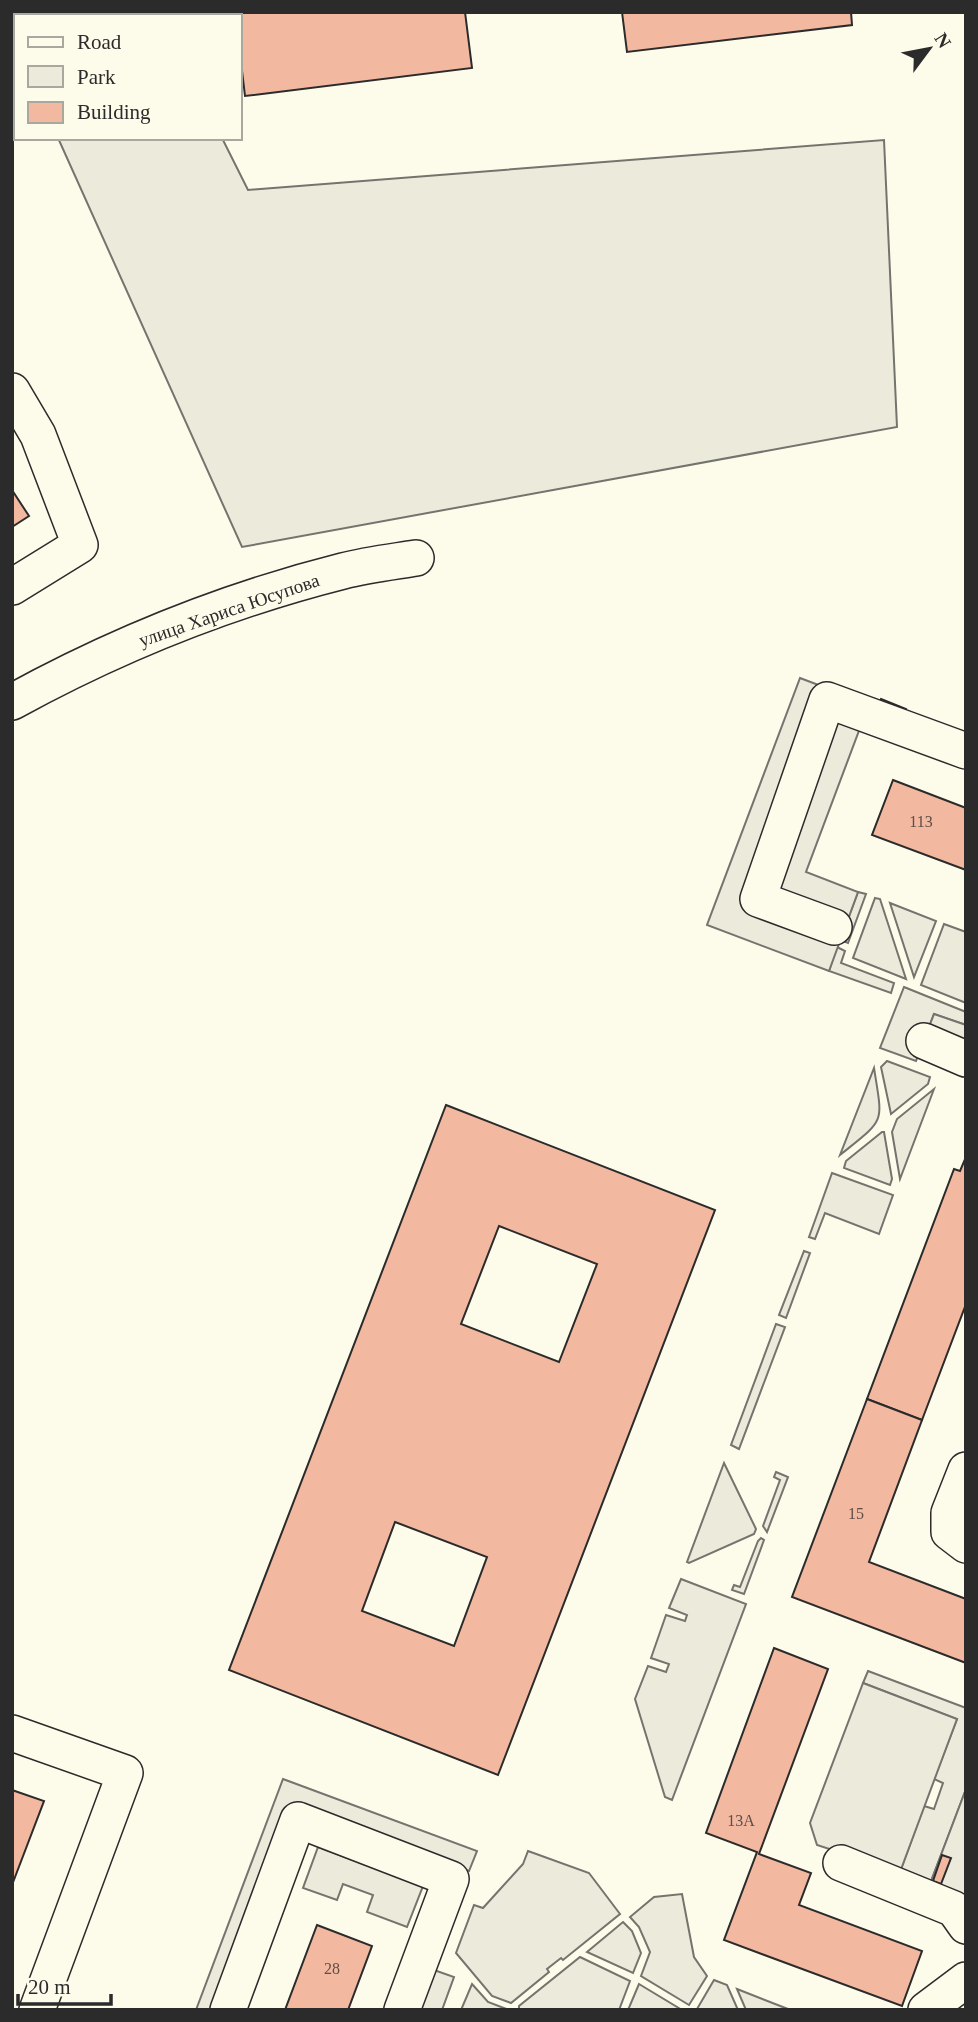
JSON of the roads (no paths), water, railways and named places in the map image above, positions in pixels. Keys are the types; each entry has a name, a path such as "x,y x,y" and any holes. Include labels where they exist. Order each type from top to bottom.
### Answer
{"street":[{"path":"12,391 38,435 80,545 12,587"},
{"name":"улица Хариса Юсупова","path":"12,702 170,626 344,571 416,558"},
{"path":"834,927 758,899 827,700 966,751"},
{"path":"925,1041 966,1059"},
{"path":"966,1470 949,1513 949,1532 966,1545"},
{"path":"12,1732 125,1773 37,2010"},
{"path":"228,2010 298,1820 451,1879 402,2010"},
{"path":"841,1863 954,1909 966,1926"},
{"path":"926,2010 966,1980"}]}
